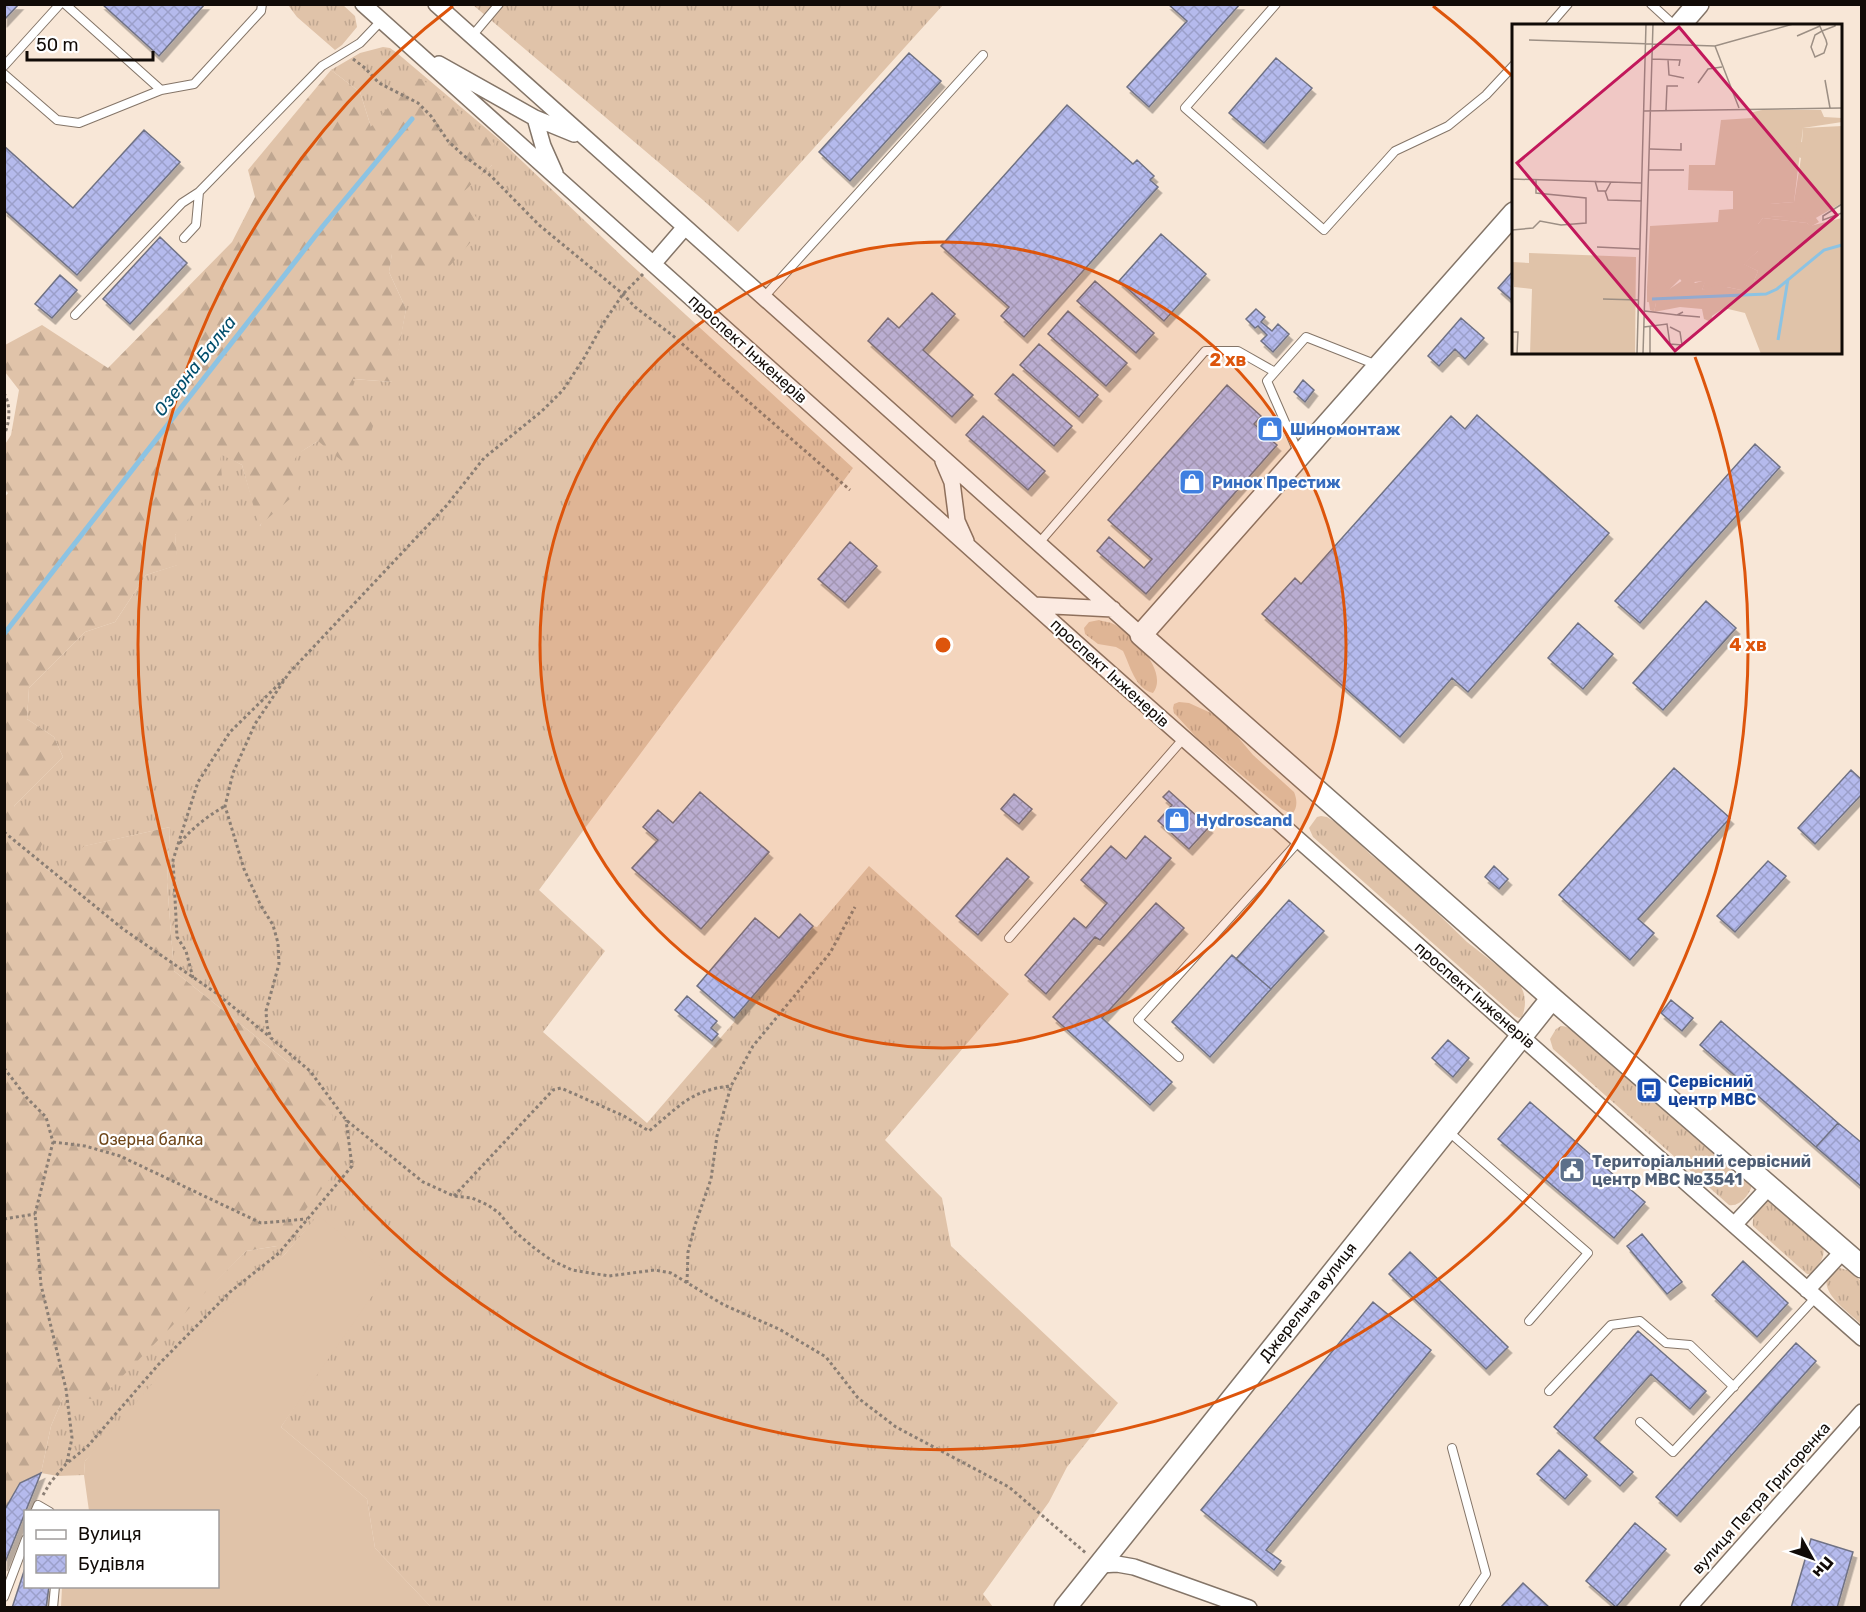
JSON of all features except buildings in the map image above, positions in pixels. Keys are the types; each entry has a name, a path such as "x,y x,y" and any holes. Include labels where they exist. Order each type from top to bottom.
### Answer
{"street":[{"name":"проспект Інженерів","path":"363,4 1034,605 1862,1338"},
{"path":"436,4 1141,635 1552,998 1862,1267"},
{"path":"1679,24 1698,4"},
{"path":"414,50 535,118 586,138"},
{"path":"535,118 543,146 558,179"},
{"path":"1141,635 1512,215"},
{"path":"653,264 685,227"},
{"path":"941,456 952,482 957,521 968,546"},
{"path":"1034,605 1113,609"},
{"name":"Джерельна вулиця","path":"1065,1608 1445,1129 1552,998"},
{"path":"1734,1225 1769,1187"},
{"path":"1812,1294 1843,1251"},
{"name":"вулиця Петра Григоренка","path":"1688,1608 1862,1412"},
{"path":"1100,1565 1117,1564 1134,1567 1249,1608"}],"lane":[{"path":"4,66 60,4"},
{"path":"65,4 161,90"},
{"path":"4,75 57,120 80,123 161,90 194,84 261,11 262,4"},
{"path":"471,36 499,4"},
{"path":"1276,4 1185,108 1324,230 1395,152 1448,126 1486,95 1512,67"},
{"path":"1551,24 1568,4"},
{"path":"1651,4 1675,24"},
{"path":"75,315 182,203 199,192 322,66 360,43 381,21"},
{"path":"764,297 983,55"},
{"path":"184,238 196,225 199,192"},
{"path":"1299,455 1267,381 1306,337 1378,366"},
{"path":"1039,543 1205,351 1239,351 1275,372"},
{"path":"1009,938 1184,738"},
{"path":"1179,1057 1138,1020 1300,840"},
{"path":"1445,1129 1588,1253 1529,1321"},
{"path":"1640,1422 1673,1452 1734,1387 1812,1294"},
{"path":"1549,1391 1611,1325 1640,1321 1666,1343 1690,1344 1734,1387"},
{"path":"1452,1448 1486,1574 1463,1608"},
{"path":"4,1597 24,1544"},
{"path":"53,1608 55,1588"}],"path":[{"path":"344,53 365,68 379,83 418,103 448,141 491,176 539,225 716,372 850,490"},
{"path":"193,978 186,951 177,937 173,860 198,782 230,732 289,673 447,505 484,458 542,411 563,390 623,294 653,264"},
{"path":"4,393 8,399 9,423 4,435"},
{"path":"272,1038 267,1026 266,1011 279,964 278,942 273,925 261,906 244,869 225,806 233,773 255,724 289,673"},
{"path":"178,846 191,830 225,806"},
{"path":"4,832 123,929 216,993 272,1038 310,1071 346,1120 423,1182 453,1196 472,1198 488,1205 533,1247 551,1260 572,1270 609,1276 655,1270 671,1273 724,1305 779,1329 826,1357 858,1398 896,1427 1008,1487 1100,1565"},
{"path":"687,1283 688,1252 711,1179 717,1136 731,1086 753,1046 830,953 855,907"},
{"path":"4,1068 27,1098 46,1117 53,1142 35,1214 41,1285 66,1389 72,1438 66,1464"},
{"path":"453,1196 553,1090 561,1088 624,1116 649,1131 687,1099 708,1089 731,1086"},
{"path":"37,1508 50,1483 66,1464 87,1447 158,1365 230,1292 279,1253 352,1166 346,1120"},
{"path":"53,1142 85,1146 120,1156 261,1223 307,1219"},
{"path":"4,1219 35,1214"}],"green space":[{"path":"288,5 343,5 355,16 357,27 335,50 297,17"},
{"path":"473,5 943,5 738,232"},
{"path":"383,47 390,48 397,53 501,141 626,260 853,468 539,890 605,951 543,1032 647,1123 813,926 817,927 869,866 1009,994 885,1140 942,1198 951,1246 1118,1403 1067,1467 1049,1502 983,1594 993,1607 431,1607 375,1548 367,1499 281,1427 300,1398 318,1216 285,1254 85,1461 84,1475 58,1476 41,1473 51,1426 63,1398 192,1304 246,1251 277,1246 289,1063 174,971 167,882 170,827 85,846 59,877 33,861 14,806 63,757 54,737 27,719 29,688 85,632 115,622 146,575 177,565 175,535 220,453 242,465 260,526 297,454 318,441 353,404 353,379 392,382 406,309 389,272 392,253 492,165 371,127 360,92 331,70 360,53"},
{"name":"Озерна балка","path":"331,70 360,92 371,127 415,77 423,80 494,143 492,165 459,196 484,227 447,269 415,274 392,254 389,272 406,309 393,382 353,379 353,404 375,418 367,448 342,461 318,441 302,452 294,460 293,465 299,491 259,526 242,465 220,454 222,478 175,535 178,565 146,575 115,622 85,632 29,688 27,719 54,737 63,757 14,806 43,842 34,861 58,877 84,846 170,827 167,882 174,971 289,1063 331,1111 343,1162 277,1246 246,1251 100,1399 63,1398 51,1426 41,1473 20,1483 5,1511 4,498 8,493 5,490 4,446 11,435 19,390 5,372 5,345 42,325 108,368 232,242 255,197 248,170"},
{"path":"1099,620 1113,624 1140,646 1157,675 1157,685 1153,693 1137,682 1123,651 1116,647 1098,644 1085,634 1084,628 1089,622"},
{"path":"1189,703 1222,718 1253,755 1294,792 1296,803 1292,814 1282,809 1197,738 1174,713 1174,704"},
{"path":"1321,816 1343,827 1371,855 1399,876 1467,942 1517,981 1525,998 1522,1017 1515,1016 1313,837 1309,828 1317,817"},
{"path":"1561,1026 1585,1036 1656,1104 1722,1154 1752,1185 1744,1199 1737,1204 1729,1205 1553,1049 1550,1039 1556,1029"},
{"path":"1770,1199 1823,1247 1822,1259 1810,1274 1807,1274 1753,1226 1753,1218 1757,1210"},
{"path":"318,1215 388,1273 281,1427 367,1499 375,1548 431,1607 61,1607 62,1588 219,1588 219,1510 89,1510 84,1475 85,1461 180,1352 285,1254"},
{"path":"1840,1268 1850,1271 1861,1281 1861,1324 1839,1305 1828,1289 1827,1281 1830,1274"}],"waterway":[{"name":"Озерна Балка","path":"4,634 323,226 412,119"}],"place":[{"name":"Шиномонтаж","path":"1270,429"},
{"name":"Ринок Престиж","path":"1192,482"},
{"name":"Hydroscand","path":"1177,820"},
{"name":"Сервісний центр МВС","path":"1649,1090"},
{"name":"Територіальний сервісний центр МВС №3541","path":"1572,1170"}]}
